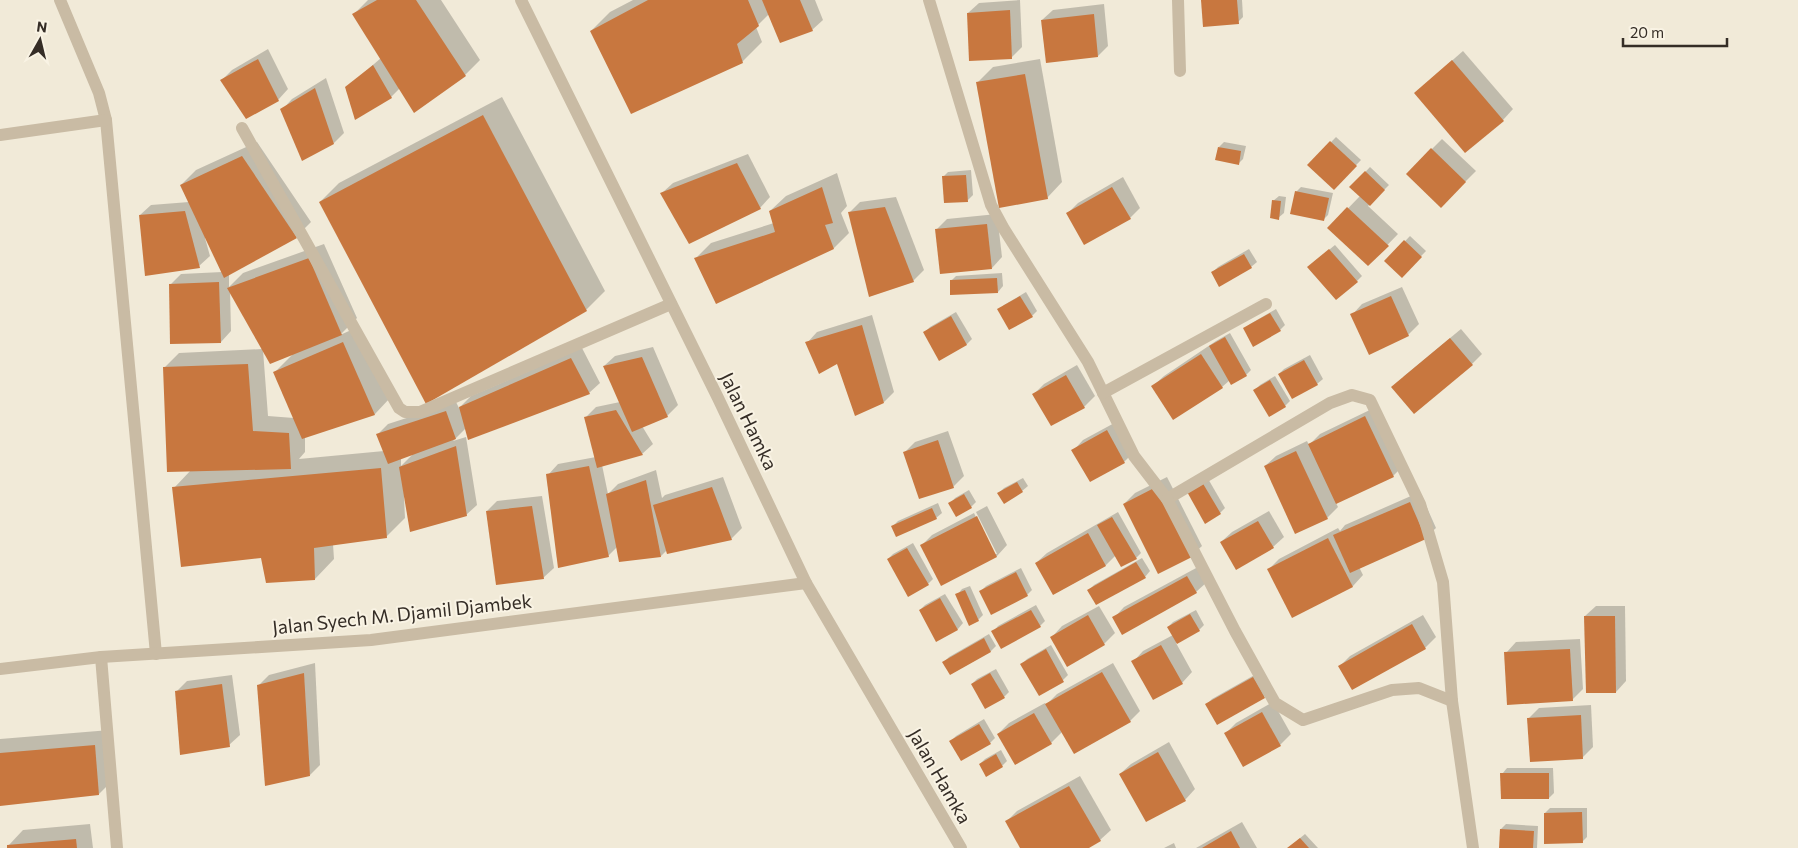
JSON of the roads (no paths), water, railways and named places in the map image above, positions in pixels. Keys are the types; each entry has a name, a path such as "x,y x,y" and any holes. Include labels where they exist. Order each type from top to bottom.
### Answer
{"street":[{"path":"60,0 98,93 106,120 156,654"},
{"name":"Jalan Hamka","path":"522,0 806,583 961,848"},
{"path":"929,0 991,205 1004,229 1088,362 1134,456 1167,499 1235,631 1275,703 1303,720 1392,690 1419,688 1452,701"},
{"path":"1178,0 1180,71"},
{"path":"0,135 106,120"},
{"path":"242,128 394,400 399,408 405,412 420,412 671,304"},
{"path":"1103,393 1266,304"},
{"path":"1167,499 1330,403 1352,395 1370,400 1420,504 1443,582 1452,701 1473,848"},
{"name":"Jalan Syech M. Djamil Djambek","path":"0,669 101,657 371,640 806,583"},
{"path":"101,657 117,848"}]}
